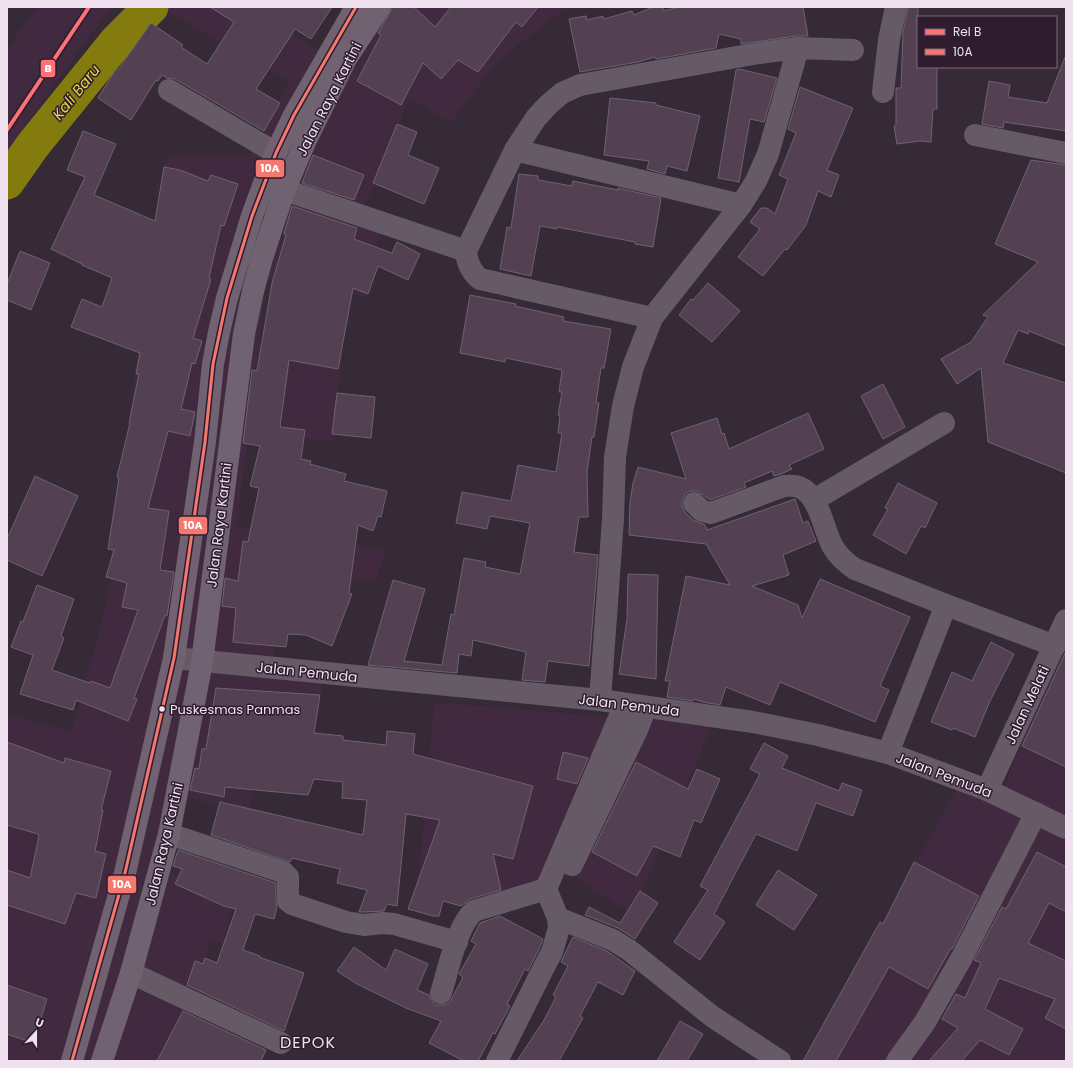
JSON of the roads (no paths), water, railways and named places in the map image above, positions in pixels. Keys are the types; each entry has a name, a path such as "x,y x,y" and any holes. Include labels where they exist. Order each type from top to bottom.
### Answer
{"main road":[{"name":"Jalan Raya Kartini","path":"72,1061 125,873 174,658 205,442 213,364 218,338 238,261 264,183 276,153 294,115 356,7"},
{"name":"Jalan Raya Kartini","path":"102,1061 131,974 169,834 202,662 244,334 253,291 284,191 306,140 346,59 380,7"}],"street":[{"path":"883,92 889,40 896,7"},
{"path":"652,318 488,282 480,279 474,274 467,260 466,252 515,150 536,118 562,93 580,85 759,53 798,48 853,50"},
{"path":"600,700 613,519 615,457 623,406 633,367 652,318 742,205 756,181 768,154 798,48"},
{"path":"169,90 276,153"},
{"path":"975,136 1066,153"},
{"path":"515,150 742,205"},
{"path":"264,183 466,252"},
{"path":"814,500 944,423"},
{"path":"694,503 702,511 712,513 784,486 794,485 805,490 814,500 833,547 842,560 855,568 946,605 1055,646"},
{"path":"888,753 946,605"},
{"name":"Jalan Melati","path":"987,790 1066,620"},
{"name":"Jalan Pemuda","path":"174,658 202,662 600,700 768,725 818,735 888,753 987,790 1066,828"},
{"path":"570,869 637,730 635,705"},
{"path":"441,992 467,916 474,911 546,889 635,705"},
{"path":"897,1061 924,1022 961,959 1036,813"},
{"path":"169,834 283,872 288,877 288,901 292,904 346,922 364,925 394,924 457,942"},
{"path":"497,1061 552,952 559,928 558,918 546,889"},
{"path":"558,918 613,940 629,950 713,1017 780,1061"},
{"path":"131,974 281,1044"}],"waterway":[{"name":"Kali Baru","path":"7,182 33,145 117,41 151,7"}],"rail line":[{"name":"B","path":"7,130 89,7"}],"place":[{"name":"Puskesmas Panmas","path":"162,709"}],"district":[{"name":"DEPOK","path":"308,1042"}]}
